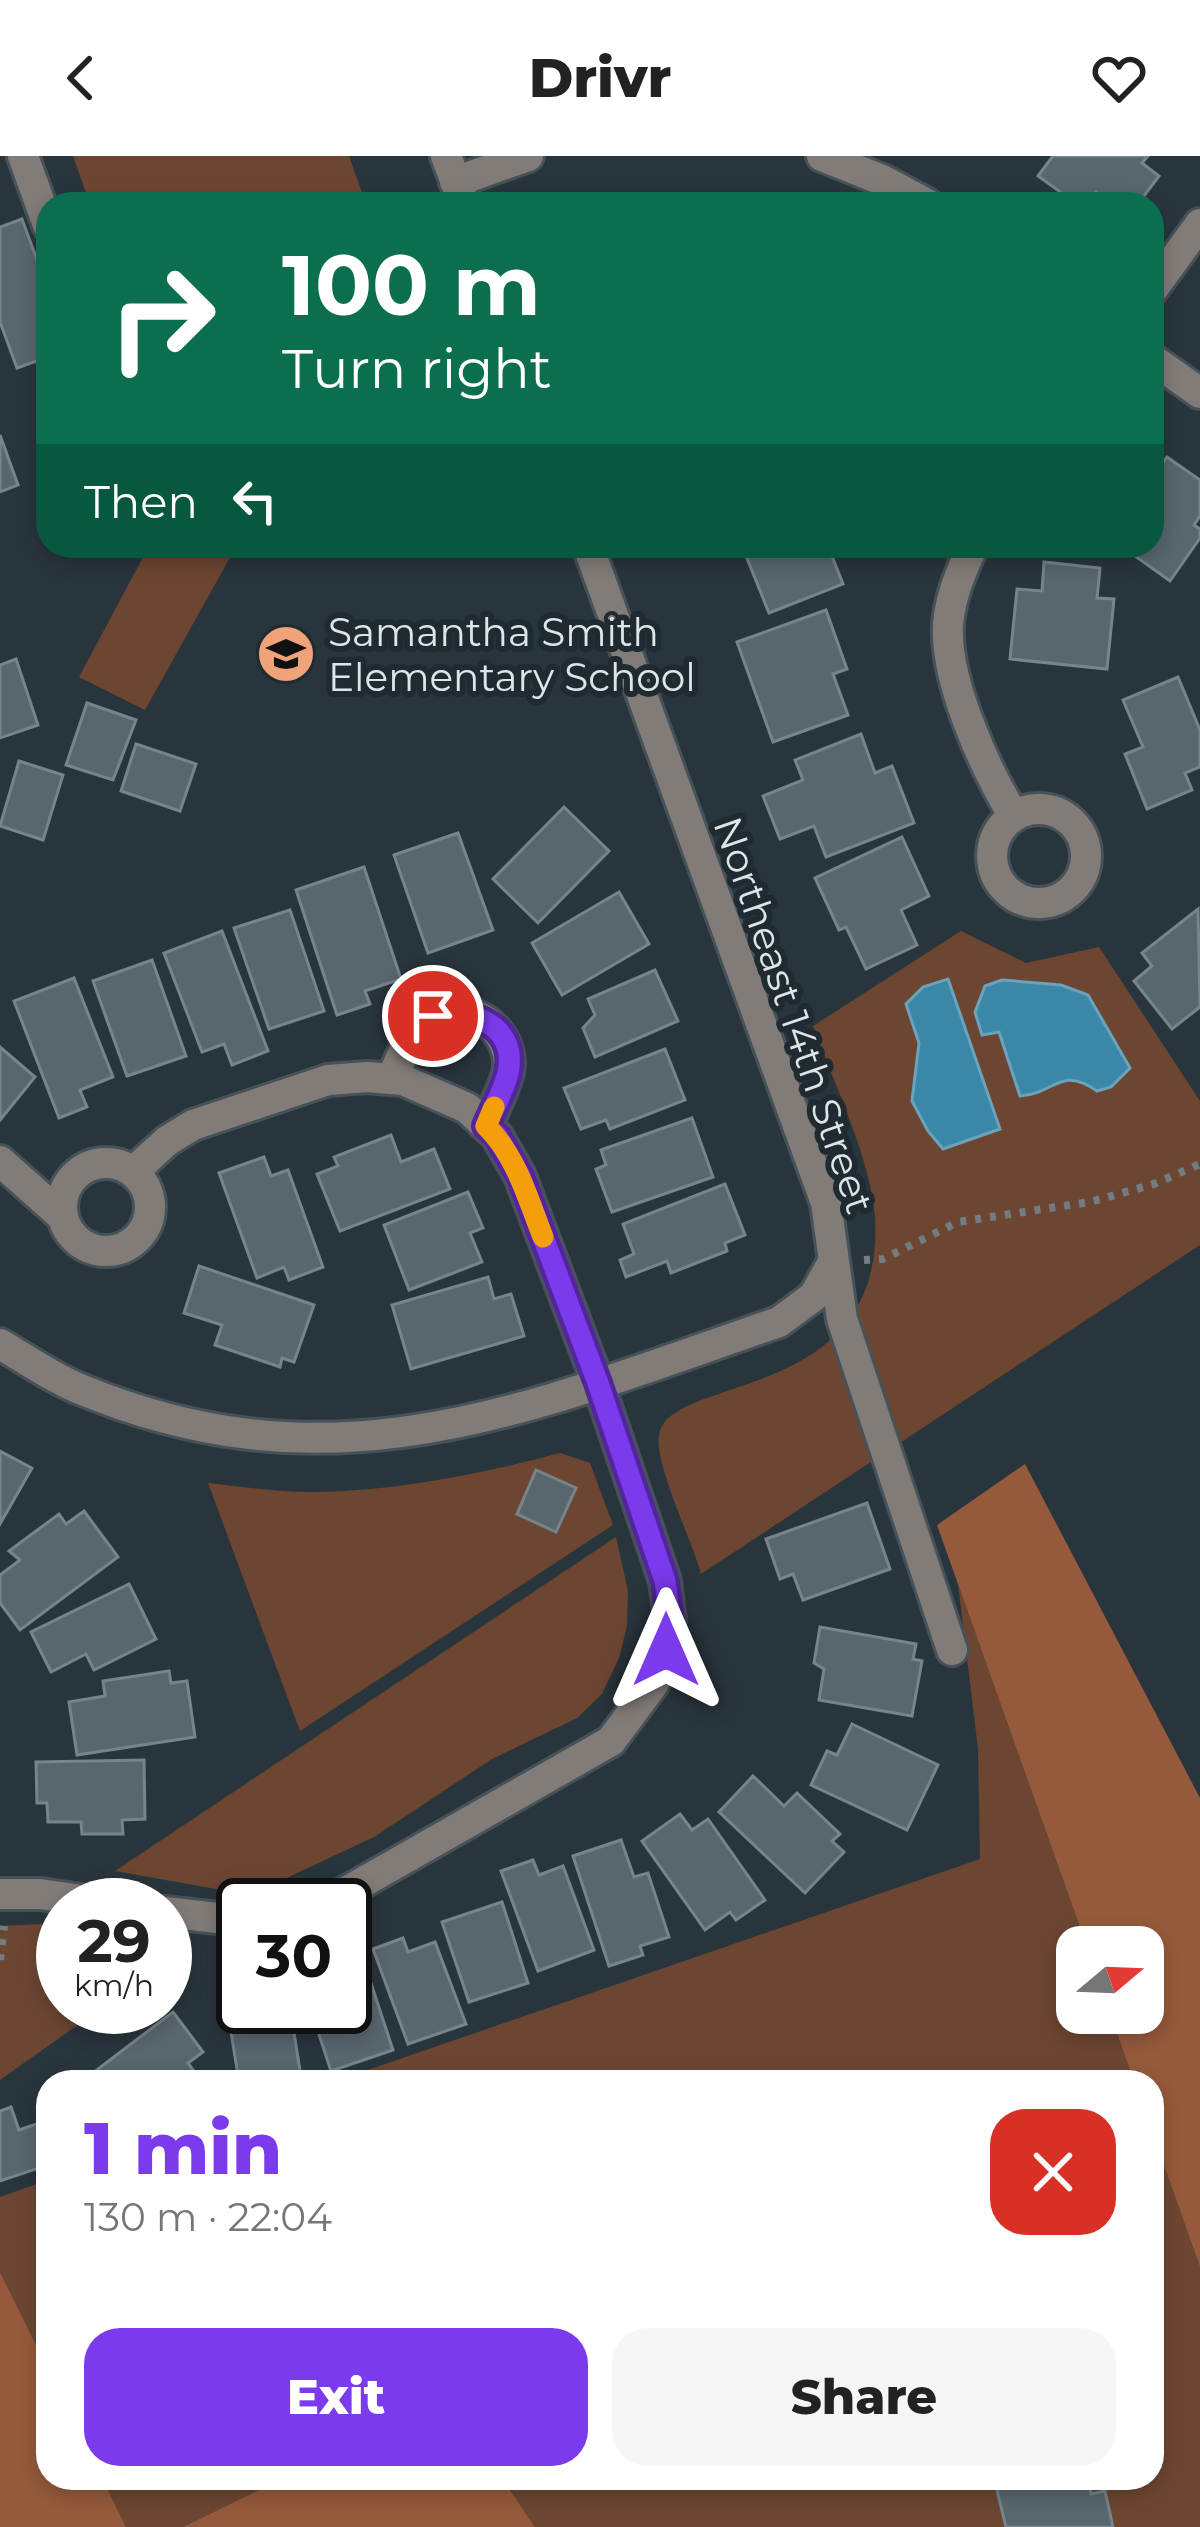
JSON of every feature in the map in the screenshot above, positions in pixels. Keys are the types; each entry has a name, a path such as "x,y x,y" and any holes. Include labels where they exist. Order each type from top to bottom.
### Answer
{"street":[{"path":"23,156 36,192"},
{"path":"455,181 528,156"},
{"path":"821,156 904,192"},
{"path":"1164,274 1200,224"},
{"path":"1164,368 1200,393"},
{"name":"Northeast 14th Street","path":"592,558 826,1203 842,1319 952,1651"},
{"path":"968,558 954,589 948,626 951,664 992,774 1014,816"},
{"path":"392,1079 408,1043 433,1016 475,1015 495,1026 507,1048 508,1071 486,1126"},
{"path":"133,1172 193,1125 328,1080 392,1079 438,1092 467,1108 497,1136 520,1176 598,1383 665,1581 670,1619 666,1650 653,1683 611,1741 370,1878"},
{"path":"0,1161 63,1216 79,1242 93,1249 123,1248 136,1240 146,1228 149,1198 144,1183 133,1172 104,1163 77,1174 62,1201 63,1216"},
{"path":"0,1344 75,1388 148,1414 266,1436 333,1440 406,1434 513,1410 778,1322 814,1296 832,1262"},
{"path":"0,1894 36,1894"}],"path":[{"path":"832,1262 883,1259 958,1222 1090,1202 1154,1184 1200,1164"}],"shaded area":[{"path":"73,156 349,156 362,192 86,192"},
{"path":"143,558 230,558 145,710 79,677"},
{"path":"961,931 1026,963 1099,947 1200,1101 1200,1245 701,1574 668,1483 659,1435 671,1416 698,1401 774,1374 814,1353 847,1322 869,1278 875,1217 872,1194 859,1146 813,1026"},
{"path":"560,1453 590,1463 613,1525 300,1731 208,1483 292,1492 351,1491 441,1480"},
{"path":"1025,1464 1200,1798 1200,2267 1164,2166 1164,2070 1130,2070 1117,2034 1164,2034 1164,1926 1080,1926 937,1525"},
{"path":"616,1537 628,1591 627,1626 602,1694 577,1718 492,1759 374,1837 286,1878 216,1878 216,1889 192,1885 192,1878 115,1871"},
{"path":"958,1584 1080,1926 1056,1926 1056,2034 1117,2034 1130,2070 368,2070 980,1859 978,1749"},
{"path":"36,1924 36,2034 65,2034 0,2080 0,1926"},
{"path":"1164,2166 1200,2267 1200,2527 535,2527 510,2490 1164,2490"},
{"path":"36,2184 36,2345 0,2272 0,2197"},
{"path":"0,2272 36,2345 36,2490 108,2490 126,2527 0,2527"},
{"path":"108,2490 259,2490 183,2527 126,2527"},
{"path":"259,2490 510,2490 535,2527 183,2527"}],"water":[{"path":"948,979 1000,1129 943,1149 912,1101 919,1043 906,1004 923,987"},
{"path":"1002,980 1061,985 1088,995 1130,1068 1111,1087 1097,1091 1066,1081 1020,1096 999,1032 982,1035 975,1012 985,986"}],"building":[{"path":"1053,156 1148,156 1142,163 1159,176 1147,192 1060,192 1038,176"},
{"path":"22,219 36,257 36,361 17,368 0,322 0,227"},
{"path":"0,435 18,485 0,492"},
{"path":"1167,457 1200,480 1200,516 1194,525 1200,529 1200,538 1170,581 1138,558 1164,558"},
{"path":"747,558 833,558 843,584 769,613"},
{"path":"1044,562 1100,568 1097,598 1114,599 1107,669 1010,659 1017,589 1042,591"},
{"path":"826,610 847,669 833,674 848,715 773,742 737,642"},
{"path":"16,659 38,725 0,738 0,665"},
{"path":"1178,677 1200,730 1200,767 1185,773 1192,790 1147,809 1125,754 1143,747 1123,700"},
{"path":"87,703 136,720 113,780 66,765"},
{"path":"861,734 875,773 892,766 914,823 826,857 814,826 780,839 763,796 803,780 795,760"},
{"path":"136,744 196,764 180,811 121,791"},
{"path":"19,761 63,775 43,840 0,826"},
{"path":"564,807 609,851 538,923 493,879"},
{"path":"458,833 493,930 428,953 394,855"},
{"path":"902,837 929,896 901,910 917,945 866,969 846,927 839,930 815,878"},
{"path":"364,867 401,979 365,991 370,1004 337,1015 296,890"},
{"path":"619,892 649,944 562,995 532,943"},
{"path":"1198,909 1200,1007 1172,1029 1134,981 1152,966 1142,953"},
{"path":"290,910 324,1011 269,1029 234,928"},
{"path":"222,931 268,1051 232,1065 224,1044 202,1052 164,953"},
{"path":"152,960 186,1056 127,1076 93,981"},
{"path":"655,970 678,1021 595,1057 583,1028 595,1015 588,999"},
{"path":"74,978 113,1077 80,1090 87,1107 59,1118 14,1001"},
{"path":"0,1047 35,1077 0,1120"},
{"path":"665,1049 685,1100 610,1129 606,1120 581,1129 564,1088"},
{"path":"692,1118 713,1177 612,1212 596,1169 606,1165 601,1150"},
{"path":"391,1135 401,1162 434,1149 450,1189 340,1231 317,1174 338,1166 334,1157"},
{"path":"264,1157 271,1176 288,1170 323,1267 289,1280 284,1267 257,1278 219,1173"},
{"path":"725,1184 745,1235 725,1243 727,1251 671,1273 667,1261 626,1277 620,1260 634,1254 623,1224"},
{"path":"468,1192 483,1228 470,1233 482,1262 409,1290 384,1225"},
{"path":"199,1266 314,1305 294,1362 282,1358 280,1367 215,1345 222,1325 184,1313"},
{"path":"488,1277 494,1299 511,1294 524,1336 411,1369 392,1305"},
{"path":"0,1451 32,1468 0,1524"},
{"path":"536,1470 576,1488 556,1532 517,1514"},
{"path":"867,1503 890,1569 803,1600 793,1574 780,1579 766,1539"},
{"path":"84,1511 118,1557 20,1630 0,1603 0,1575 20,1560 9,1551 59,1514 66,1524"},
{"path":"129,1584 156,1639 94,1670 86,1654 51,1672 31,1632"},
{"path":"820,1627 916,1644 913,1659 922,1661 912,1716 819,1700 824,1669 814,1663"},
{"path":"169,1671 171,1683 187,1681 195,1737 77,1755 69,1702 105,1696 103,1681"},
{"path":"852,1724 938,1765 907,1830 811,1785 827,1751 837,1755"},
{"path":"144,1760 145,1819 122,1820 123,1834 82,1834 81,1822 48,1822 47,1803 37,1803 36,1762"},
{"path":"753,1776 784,1806 797,1793 840,1834 832,1841 844,1852 805,1893 719,1812"},
{"path":"680,1814 692,1830 708,1819 765,1900 736,1920 730,1912 705,1930 642,1841"},
{"path":"621,1840 634,1877 648,1873 669,1937 640,1946 643,1955 609,1966 573,1856"},
{"path":"533,1860 539,1875 563,1866 594,1950 538,1971 501,1871"},
{"path":"502,1902 528,1983 469,2002 442,1922"},
{"path":"403,1938 408,1952 435,1942 466,2024 408,2044 373,1949"},
{"path":"372,1986 393,2050 331,2070 319,2034 372,2034"},
{"path":"144,2034 190,2034 203,2052 188,2063 193,2070 97,2070"},
{"path":"231,2034 294,2034 300,2070 237,2070"},
{"path":"11,2107 19,2130 36,2124 36,2169 0,2181 0,2111"},
{"path":"997,2490 1105,2491 1113,2527 1006,2527"}],"slow traffic":[{"path":"494,1107 486,1126 520,1176 543,1237"}],"place":[{"name":"Samantha Smith Elementary School","path":"286,654"}],"route":[{"path":"433,1016 475,1015 495,1026 507,1048 508,1071 486,1126 520,1176 598,1383 665,1581 670,1619 666,1650"}]}
